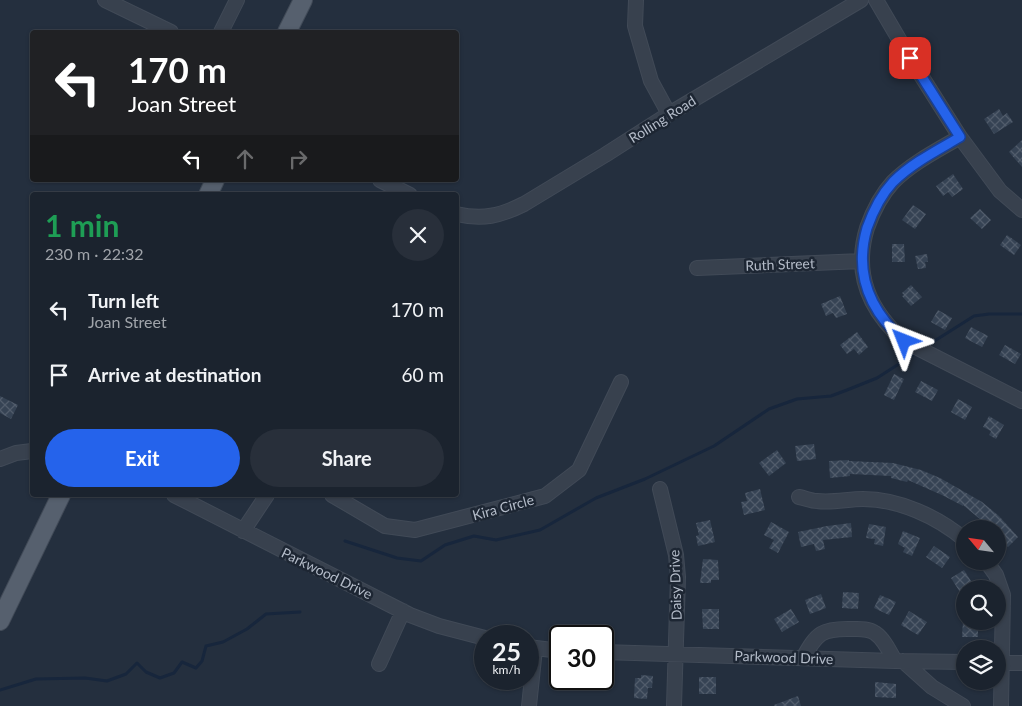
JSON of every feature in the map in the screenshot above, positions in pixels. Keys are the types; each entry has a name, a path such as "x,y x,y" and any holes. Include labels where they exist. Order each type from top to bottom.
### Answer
{"main road":[{"path":"288,30 303,0"},
{"path":"0,621 60,497"}],"street":[{"path":"105,0 167,30"},
{"path":"222,30 237,0"},
{"path":"636,0 635,26 651,80 669,114"},
{"name":"Rolling Road","path":"459,215 479,218 511,211 597,160 669,114 862,0"},
{"path":"876,0 960,137 1000,191 1022,210"},
{"path":"960,137 907,171 883,195 871,217 864,240 862,261 864,280 870,299 885,322 904,341 1022,401"},
{"path":"384,182 404,192"},
{"name":"Ruth Street","path":"697,268 862,261"},
{"name":"Kira Circle","path":"335,497 385,526 415,530 545,496 579,470 621,382"},
{"path":"0,459 16,453 30,451"},
{"name":"Daisy Drive","path":"660,489 676,555 678,576 674,654 674,706"},
{"name":"Parkwood Drive","path":"178,497 403,611 440,626 474,635"},
{"path":"243,531 266,497"},
{"path":"799,497 817,501 865,499 896,504 925,514 956,533"},
{"path":"992,570 1003,596 1001,640"},
{"path":"378,664 403,611"},
{"path":"803,658 817,637 825,631 866,629 875,633 899,661 932,687 963,706"},
{"name":"Parkwood Drive","path":"614,652 956,662"},
{"path":"1006,663 1022,663"},
{"path":"529,706 530,690"},
{"path":"1001,690 1001,706"}],"building":[{"path":"999,109 1003,116 1007,113 1013,122 994,134 984,119"},
{"path":"1022,140 1022,167 1009,152"},
{"path":"953,174 963,189 952,197 948,192 943,196 936,186"},
{"path":"913,205 926,214 915,229 902,220"},
{"path":"980,209 991,220 982,229 970,218"},
{"path":"1007,235 1021,245 1014,255 1000,245"},
{"path":"892,244 904,244 905,262 892,262"},
{"path":"927,254 928,262 925,262 926,268 918,269 915,256"},
{"path":"911,285 922,297 911,306 902,296 904,295 902,293"},
{"path":"840,296 847,314 836,318 833,313 826,316 821,304"},
{"path":"938,310 952,318 945,330 931,322"},
{"path":"971,327 988,336 982,347 965,338"},
{"path":"857,332 868,347 859,355 854,349 847,354 840,345"},
{"path":"1005,345 1021,354 1015,364 999,355"},
{"path":"894,374 904,379 894,400 884,395"},
{"path":"921,381 938,390 932,401 915,392"},
{"path":"0,396 18,405 11,419 0,413"},
{"path":"958,399 972,407 965,420 951,412"},
{"path":"989,416 1004,425 996,439 989,435 991,431 983,427"},
{"path":"814,444 816,459 797,461 795,446"},
{"path":"777,450 786,463 769,476 759,463"},
{"path":"849,460 893,463 921,470 940,478 982,502 1003,520 981,520 963,505 908,480 907,482 891,478 891,476 850,474 850,476 830,478 829,461"},
{"path":"760,489 765,510 744,515 741,502 747,501 745,493"},
{"path":"710,520 715,542 698,546 696,536 699,535 696,523"},
{"path":"771,522 789,532 778,553 769,548 774,540 764,535"},
{"path":"851,523 852,537 823,540 825,549 816,551 814,544 801,547 798,532"},
{"path":"869,524 886,527 883,546 874,544 875,539 866,538"},
{"path":"1006,524 1018,537 1008,547 1006,545"},
{"path":"903,531 920,538 912,556 903,552 905,548 898,544"},
{"path":"934,546 950,557 942,568 926,557"},
{"path":"703,559 718,560 719,580 711,580 711,583 700,583"},
{"path":"964,570 970,580 956,580 956,586 951,578"},
{"path":"843,592 859,593 858,609 842,608"},
{"path":"821,594 826,608 810,614 805,600"},
{"path":"880,595 896,602 889,615 874,608"},
{"path":"702,609 719,609 719,629 703,629"},
{"path":"791,609 799,622 782,632 774,619"},
{"path":"909,611 927,622 918,635 901,625"},
{"path":"962,630 978,630 978,637 962,637"},
{"path":"641,675 653,676 652,688 648,688 647,699 634,698 635,678 641,678"},
{"path":"699,677 716,677 716,694 699,694"},
{"path":"875,682 896,684 896,698 875,697"},
{"path":"798,696 801,706 774,705"}],"waterway":[{"path":"925,347 974,316 1022,314"},
{"path":"345,541 397,558 421,561 445,545 474,536 496,540 540,530 596,498 645,479 714,446 769,409 797,399 831,396 847,390 877,378 916,353"},
{"path":"0,690 36,679 85,678 107,681 126,674 137,663 146,672 160,678 174,673 182,662 196,668 202,661 206,646 223,642 247,629 266,614 300,612"}],"route":[{"path":"904,341 885,322 870,299 862,267 864,240 875,207 894,182 926,157 960,137 910,58"}]}
